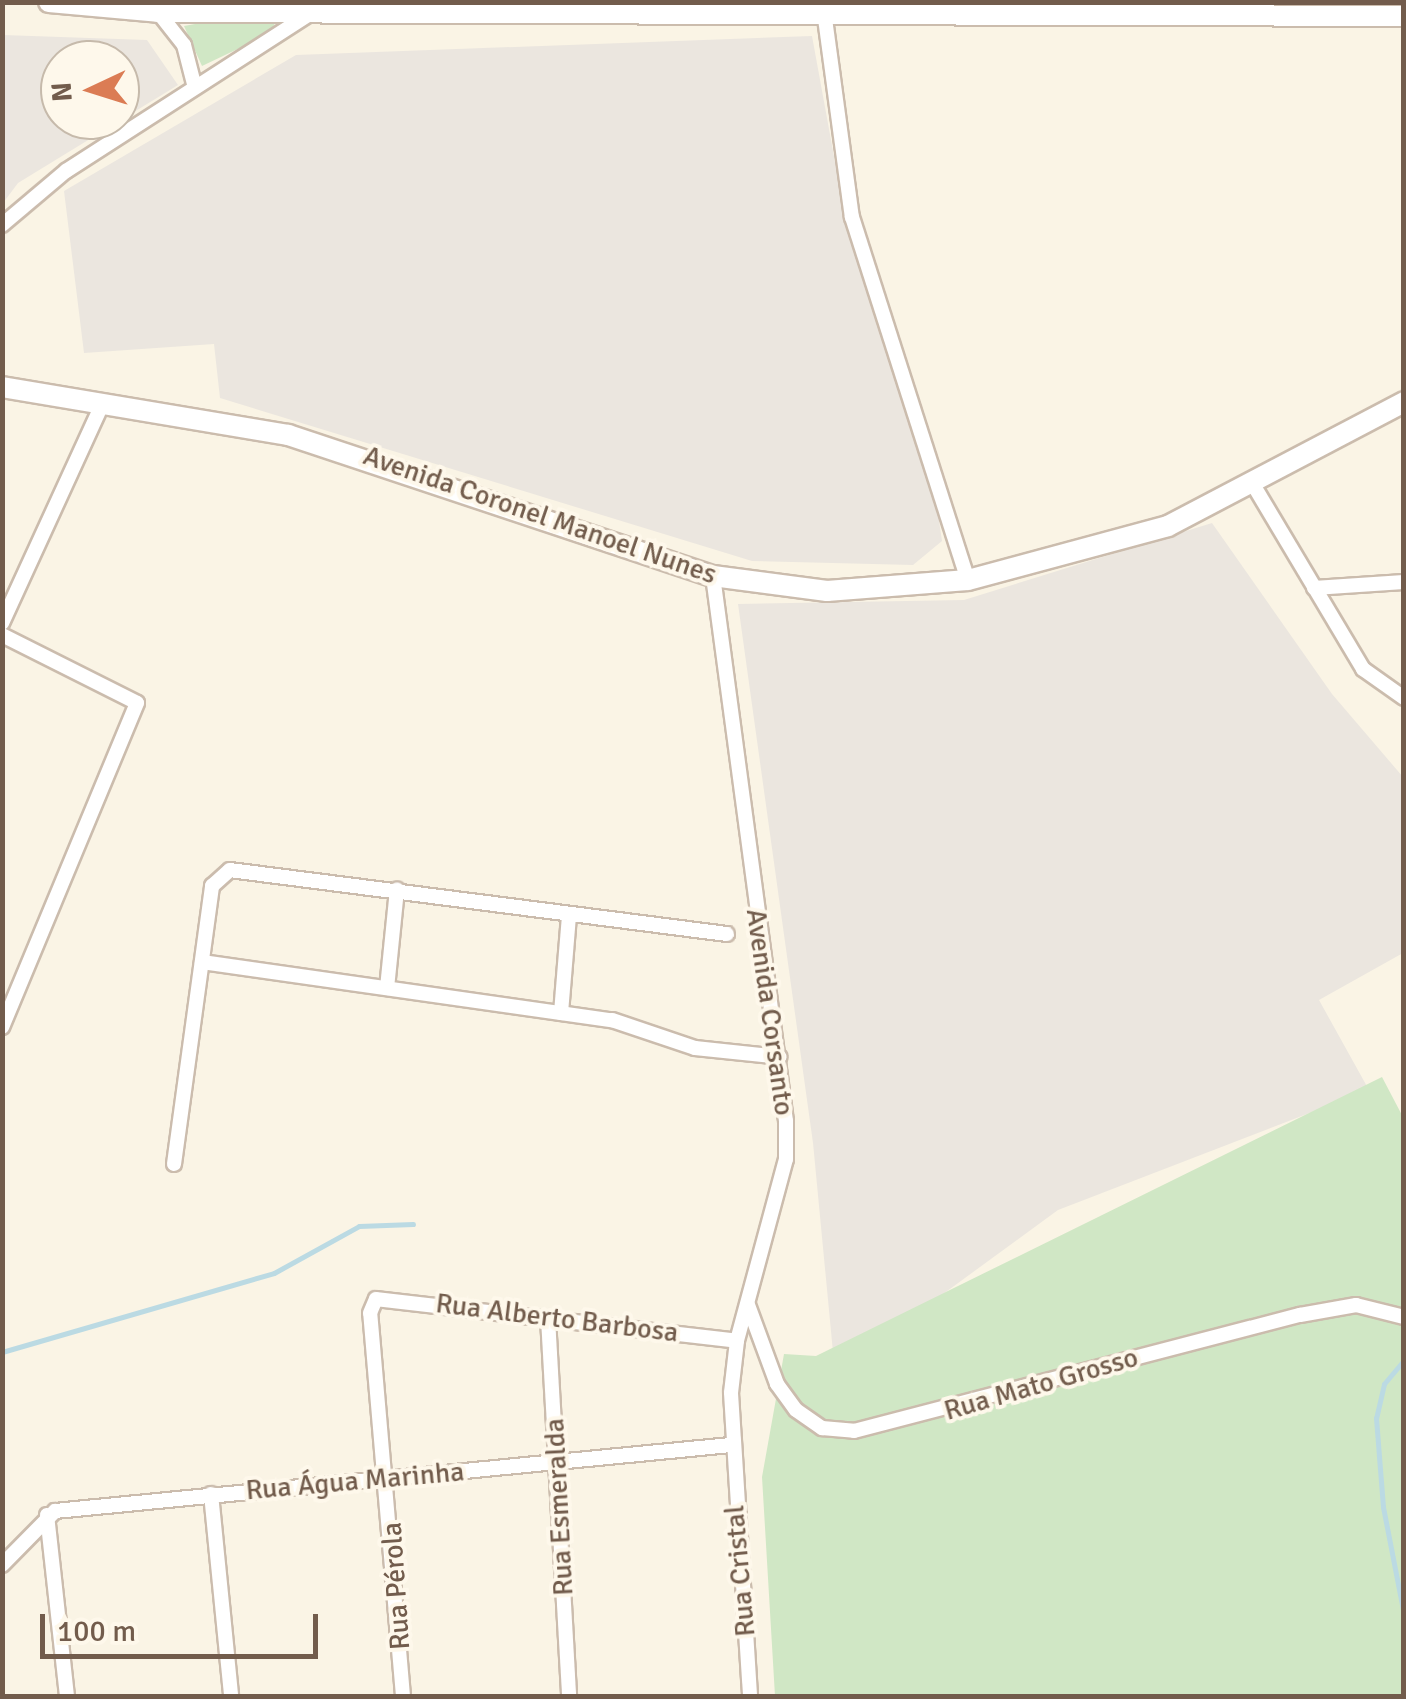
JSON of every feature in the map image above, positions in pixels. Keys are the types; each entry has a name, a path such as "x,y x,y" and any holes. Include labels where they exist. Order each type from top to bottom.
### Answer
{"street":[{"path":"49,2 158,12 311,14 794,6 824,10 1404,16"},
{"path":"824,10 852,217 968,580"},
{"path":"158,12 184,46 194,84"},
{"path":"2,224 33,194 194,84 311,14"},
{"name":"Avenida Coronel Manoel Nunes","path":"2,387 103,402 353,452 713,576 826,591 968,580 1168,526 1254,486 1404,402"},
{"path":"2,623 103,402"},
{"path":"1254,486 1363,668 1404,698"},
{"name":"Avenida Corsanto","path":"713,576 780,1057 786,1159 738,1340 730,1444"},
{"path":"1314,588 1404,582"},
{"path":"2,635 138,703 2,1027"},
{"path":"174,1164 212,886 230,870 728,934"},
{"path":"387,988 397,890"},
{"path":"561,1013 569,915"},
{"path":"202,962 612,1020 695,1048 780,1057"},
{"name":"Rua Alberto Barbosa","path":"376,1299 738,1340"},
{"name":"Rua Pérola","path":"376,1299 370,1314 388,1476 404,1696"},
{"name":"Rua Mato Grosso","path":"748,1304 763,1353 796,1410 822,1428 854,1431 1300,1314 1356,1305 1404,1317"},
{"name":"Rua Esmeralda","path":"548,1318 570,1696"},
{"name":"Rua Água Marinha","path":"47,1515 210,1494 388,1476 558,1465 730,1444"},
{"name":"Rua Cristal","path":"730,1444 750,1696"},
{"path":"210,1494 231,1696"},
{"path":"2,1566 47,1515"},
{"path":"47,1515 67,1696"}],"shaded area":[{"path":"3,35 147,40 178,85 140,108 140,40 40,40 40,140 88,140 18,183 3,203"},
{"path":"812,36 848,233 938,514 942,541 913,565 752,561 220,398 214,344 84,353 64,191 296,55"},
{"path":"1212,523 1332,694 1403,777 1403,953 1319,1000 1369,1090 1058,1210 835,1373 813,1143 738,604 964,600"}],"green space":[{"path":"228,18 278,18 269,34 202,66 184,26"},
{"path":"1382,1077 1404,1119 1403,1696 775,1696 762,1477 784,1354 816,1356"}],"waterway":[{"path":"2,1352 274,1273 359,1226 413,1224"},
{"path":"1404,1360 1384,1384 1376,1418 1383,1507 1404,1615"}]}
